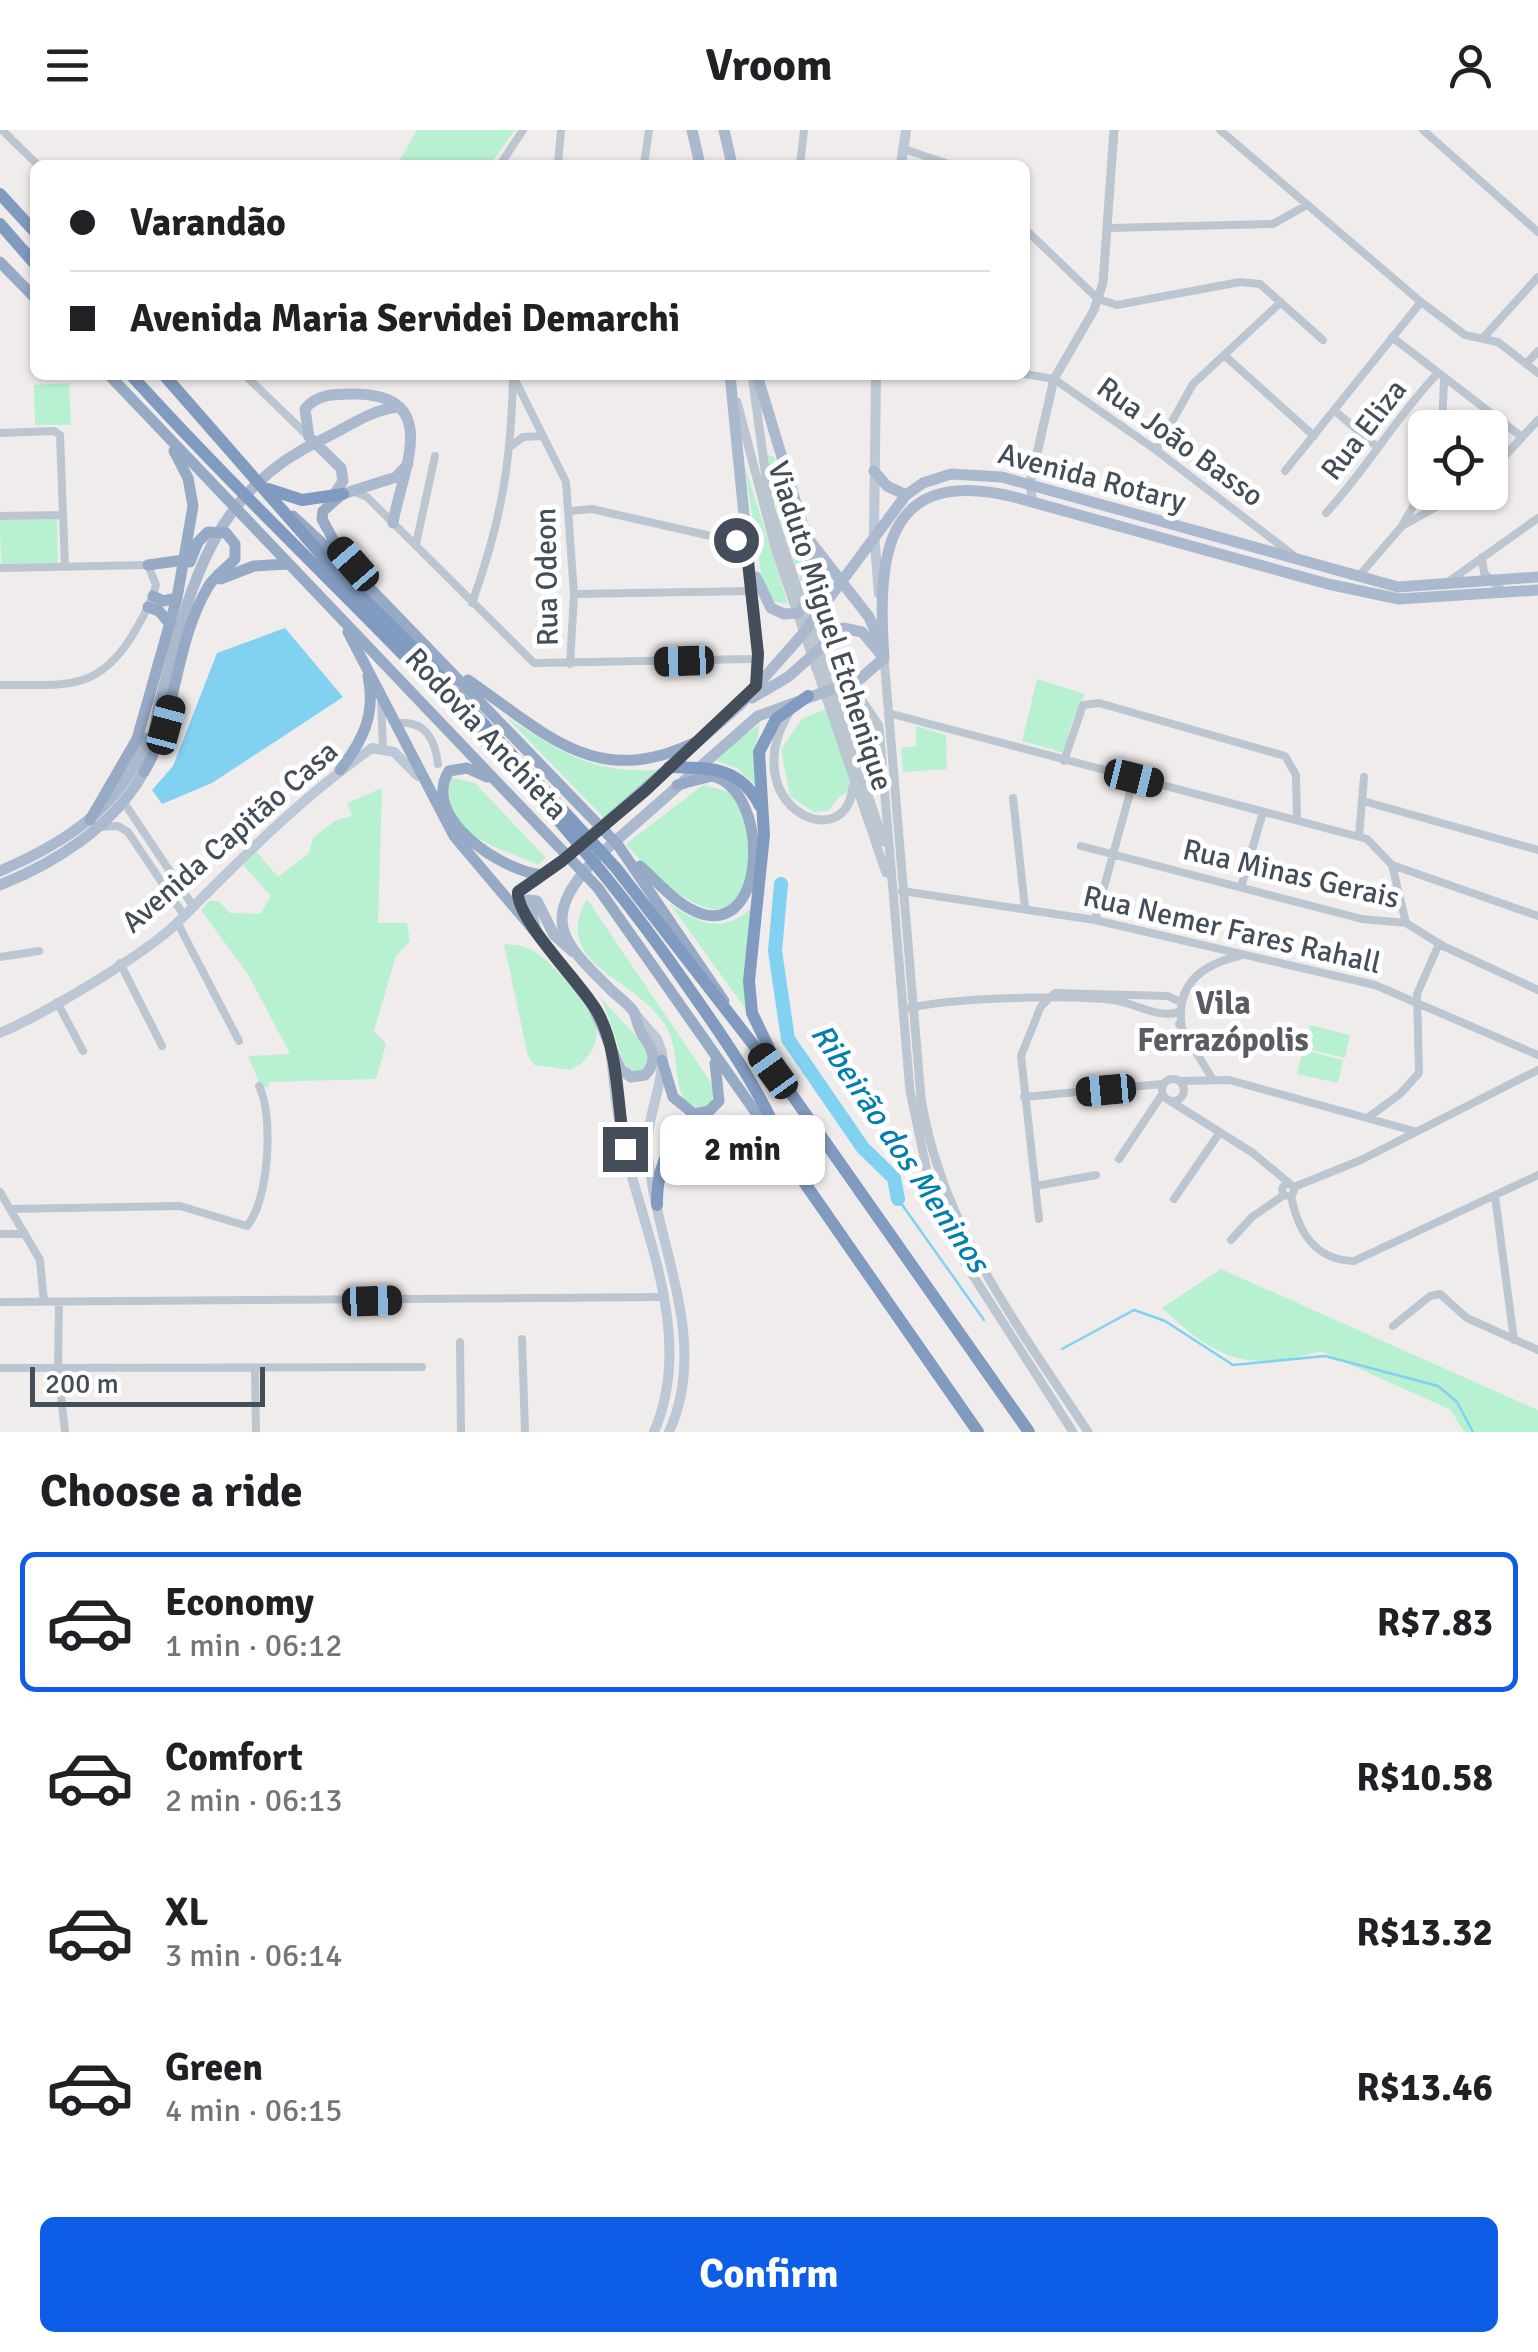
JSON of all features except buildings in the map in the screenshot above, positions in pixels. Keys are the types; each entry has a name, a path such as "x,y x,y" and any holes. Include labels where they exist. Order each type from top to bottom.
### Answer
{"highway":[{"path":"0,194 30,227"},
{"path":"0,224 30,258"},
{"path":"0,262 30,293"},
{"name":"Rodovia Anchieta","path":"114,380 614,908 978,1432"},
{"name":"Rodovia Anchieta","path":"135,380 430,683 616,884 714,1023 766,1109 788,1159"},
{"name":"Rodovia Anchieta","path":"168,380 325,559 422,657 616,868 790,1092 1029,1432"},
{"path":"94,823 138,740 177,598 193,521 192,492 168,439"},
{"path":"267,490 302,500 343,493"},
{"path":"343,493 324,511 323,526 368,586"},
{"name":"Rodovia Anchieta","path":"282,507 368,586 621,849 710,975 727,1007"},
{"path":"144,772 161,740 190,628 208,587 235,559 236,544 226,533 216,530 202,536 181,579"},
{"path":"148,565 184,560"},
{"path":"208,587 242,570 287,564"},
{"path":"150,602 177,598"},
{"path":"150,602 169,623"},
{"path":"335,611 381,690 422,782 454,836 537,934"},
{"path":"340,770 364,738 370,715 370,690 361,653"},
{"path":"444,663 559,742 595,757 652,761 696,742"},
{"path":"790,1092 757,1027 750,1000 764,814 761,744 776,719 808,696"},
{"path":"670,767 711,767 740,777 764,814"},
{"path":"500,785 472,770 450,770 444,784 446,803 482,852 513,870 544,874"},
{"path":"621,849 690,908 711,916 738,906 747,892 751,865 751,834 744,801 721,778 704,776 677,785"},
{"path":"662,1060 675,1100 687,1111 701,1114 714,1108 720,1098 712,1054"},
{"path":"657,1205 662,1158 682,1135 703,1125 727,1124 745,1130 804,1181"}],"main road":[{"path":"692,130 699,160"},
{"path":"724,130 731,160"},
{"path":"902,160 906,130"},
{"path":"731,380 758,654 756,686"},
{"path":"746,544 764,600 778,612 790,614 806,608 815,592 806,536 756,380"},
{"path":"876,380 874,533 882,618"},
{"path":"393,523 411,461 410,428 398,408 376,395 316,398 304,416 309,437 341,468 343,493 396,477 411,461"},
{"path":"0,885 55,858 123,801 144,772 180,628 213,545 237,501 290,454 375,412 398,408"},
{"path":"874,470 887,486 906,496"},
{"name":"Avenida Rotary","path":"544,874 646,790 741,704 841,584 874,533 906,496 923,483 952,474 1030,484 1398,586 1538,577"},
{"name":"Avenida Rotary","path":"884,658 882,618 888,546 898,522 914,505 942,491 968,488 1328,584 1399,599 1538,590"},
{"path":"806,536 868,617 884,658"},
{"path":"741,704 788,677 842,628 862,632 884,658"},
{"path":"573,952 562,932 564,912 591,864 758,716 860,678 884,658"},
{"path":"0,871 94,823 123,788 157,715"},
{"name":"Avenida Capitão Casa","path":"0,1034 120,963 180,918 270,828 340,770 372,748 387,749"},
{"path":"387,749 422,782"},
{"path":"532,921 519,905 518,892 544,874"},
{"path":"634,1013 653,1054 648,1074 625,1074 590,998 537,934 530,899 537,901 554,934 634,1013 657,1039 662,1060 648,1134 657,1205 685,1344 683,1392 669,1432"},
{"path":"608,1038 625,1149 664,1297 669,1381 654,1432"}],"street":[{"path":"2,130 33,160"},
{"path":"503,160 523,130"},
{"path":"558,160 561,130"},
{"path":"645,160 649,130"},
{"path":"801,160 804,130"},
{"path":"1032,503 1030,484 1054,379 1098,299 1110,228 1114,130"},
{"path":"1220,130 1421,302 1465,335 1498,342 1538,373"},
{"path":"1423,130 1538,232"},
{"path":"904,149 936,160"},
{"path":"1110,228 1278,224 1305,206"},
{"path":"1030,234 1098,299 1134,305 1251,281 1323,340"},
{"path":"1483,338 1538,276"},
{"path":"1156,450 1192,384 1281,302"},
{"path":"1285,471 1421,302"},
{"path":"1392,338 1522,437"},
{"path":"1526,364 1538,350"},
{"path":"1224,355 1314,436"},
{"name":"Rua João Basso","path":"1030,375 1054,379 1156,450 1301,562"},
{"path":"1440,377 1441,410"},
{"name":"Rua Eliza","path":"1326,513 1376,446 1440,377"},
{"path":"250,380 309,437"},
{"path":"472,603 500,525 510,446 513,380"},
{"name":"Rua Odeon","path":"515,380 566,482 574,594 570,664"},
{"name":"Viaduto Miguel Etchenique","path":"732,380 752,468 892,890"},
{"name":"Viaduto Miguel Etchenique","path":"754,380 764,483 780,550"},
{"path":"1335,411 1376,446"},
{"path":"1508,452 1538,420"},
{"path":"0,433 54,431 61,440 65,567"},
{"path":"510,446 523,437 542,436"},
{"path":"416,544 435,456"},
{"path":"343,493 367,497 526,658 570,664 753,659 758,654"},
{"path":"570,510 592,509 746,544"},
{"path":"1359,576 1411,510"},
{"path":"1402,526 1431,510"},
{"path":"0,516 63,515"},
{"path":"1442,586 1538,518"},
{"path":"1482,557 1482,569 1505,593"},
{"path":"0,568 148,565 155,578 150,602 122,651 96,678 62,684 0,684"},
{"path":"574,594 752,592"},
{"path":"884,658 904,892 913,1115 936,1200 972,1276 1073,1432"},
{"path":"381,690 387,749"},
{"path":"823,691 857,698 876,718 892,890 924,1118 952,1210 986,1276 1088,1432"},
{"path":"1064,761 1083,704 1099,702 1285,756 1296,775 1297,820"},
{"path":"794,704 774,740 772,756 788,805 810,819 835,816 849,802 854,778"},
{"path":"888,713 1359,836 1377,846 1392,865 1406,923"},
{"path":"397,723 412,723 426,731 434,744 438,764"},
{"name":"Viaduto Miguel Etchenique","path":"854,778 888,852"},
{"path":"1096,920 1134,778"},
{"path":"1359,836 1364,778"},
{"path":"1013,798 1024,908"},
{"path":"123,801 192,906"},
{"path":"1363,801 1538,850"},
{"path":"1240,888 1263,812"},
{"path":"94,823 118,826 128,832 180,918 239,1041"},
{"name":"Rua Minas Gerais","path":"1081,846 1379,923 1406,923 1438,944 1538,990"},
{"path":"888,852 904,892"},
{"path":"1392,865 1538,916"},
{"name":"Rua Nemer Fares Rahall","path":"892,890 1096,920 1376,985 1538,1055"},
{"path":"1370,1116 1400,1094 1419,1073 1417,1000 1438,944"},
{"path":"1177,1009 1188,985 1210,958 1207,947"},
{"path":"0,957 39,952"},
{"path":"1205,968 1245,956"},
{"path":"120,963 162,1046"},
{"path":"1039,1219 1021,1051 1044,1000 1055,992 1168,996 1209,1080"},
{"path":"908,1008 1056,1000 1118,1001 1177,1009"},
{"path":"1032,1026 1056,1000"},
{"path":"57,1002 83,1051"},
{"path":"1231,1240 1252,1217 1288,1190 1338,1171 1538,1070"},
{"path":"1024,1098 1139,1088 1185,1092 1209,1080"},
{"path":"1120,1159 1162,1093 1180,1082 1209,1080 1370,1116 1414,1131"},
{"path":"1180,1082 1190,1113"},
{"path":"10,1209 180,1206 205,1210 240,1228 252,1222 259,1205 268,1134 267,1102 259,1086"},
{"path":"1162,1093 1272,1170 1288,1190 1308,1241 1323,1254 1348,1261 1375,1256 1538,1175"},
{"path":"1174,1199 1220,1132"},
{"path":"1036,1186 1096,1176"},
{"path":"0,1192 40,1260 44,1302"},
{"path":"1495,1196 1514,1340"},
{"path":"0,1234 26,1234"},
{"path":"1393,1326 1437,1293 1467,1318 1538,1350"},
{"path":"0,1302 664,1297"},
{"path":"59,1302 58,1368 65,1432"},
{"path":"522,1339 525,1432"},
{"path":"460,1342 461,1432"},
{"path":"0,1368 422,1367"},
{"path":"256,1369 256,1432"}],"green space":[{"path":"417,130 515,130 494,160 400,160"},
{"path":"69,383 71,425 35,425 34,385"},
{"path":"765,454 774,457 812,587 805,593 771,494"},
{"path":"745,469 788,604 775,602 763,585"},
{"path":"57,519 58,563 1,564 0,520"},
{"path":"1037,679 1085,694 1070,727 1065,753 1022,741"},
{"path":"832,707 863,719 875,770 873,778 839,797 828,811 813,812 790,796 781,749 803,718"},
{"path":"506,717 578,758 615,768 660,770 604,818"},
{"path":"760,724 754,755 758,788 737,768 711,759"},
{"path":"916,726 946,735 947,769 903,772 901,748 916,746"},
{"path":"451,777 475,783 546,858 538,865 489,844 462,826 449,797"},
{"path":"703,785 735,793 744,823 748,868 729,910 714,909 686,898 659,878 626,844"},
{"path":"382,788 378,923 407,923 410,941 396,956 374,1031 386,1044 376,1079 269,1082 269,1087 261,1087 248,1056 290,1054 249,976 201,910 209,901 219,901 230,913 260,914 271,896 243,865 256,851 278,877 309,853 313,838 336,820 352,816 347,803"},
{"path":"587,899 714,1087 711,1104 700,1109 685,1101 666,1027 653,1010 588,956 579,940 578,922"},
{"path":"670,904 690,917 711,923 731,921 751,908 747,1011"},
{"path":"504,944 523,946 536,953 557,971 586,1007 596,1027 596,1037 582,1063 570,1070 534,1065 528,1056"},
{"path":"600,997 647,1048 648,1070 631,1073 627,1067"},
{"path":"1310,1025 1350,1035 1345,1058 1304,1048"},
{"path":"1303,1050 1343,1060 1338,1083 1297,1074"},
{"path":"1221,1269 1538,1410 1538,1432 1464,1432 1451,1410 1320,1351 1294,1358 1252,1361 1216,1350 1162,1308"}],"water":[{"path":"285,628 343,697 212,783 162,804 152,790 173,766 217,653"}],"waterway":[{"name":"Ribeirão dos Meninos","path":"781,884 775,951 788,1039 863,1148 894,1178 898,1199"},
{"name":"Ribeirão dos Meninos","path":"898,1199 984,1320"},
{"path":"1062,1349 1134,1310 1165,1321 1233,1365 1325,1356 1438,1386 1457,1402 1473,1432"}],"district":[{"name":"Vila Ferrazópolis","path":"1223,1022"}],"route":[{"path":"625,1149 604,1024 590,998 537,934 519,905 518,892 562,861 646,790 756,686 758,654 746,544 736,540"}]}
